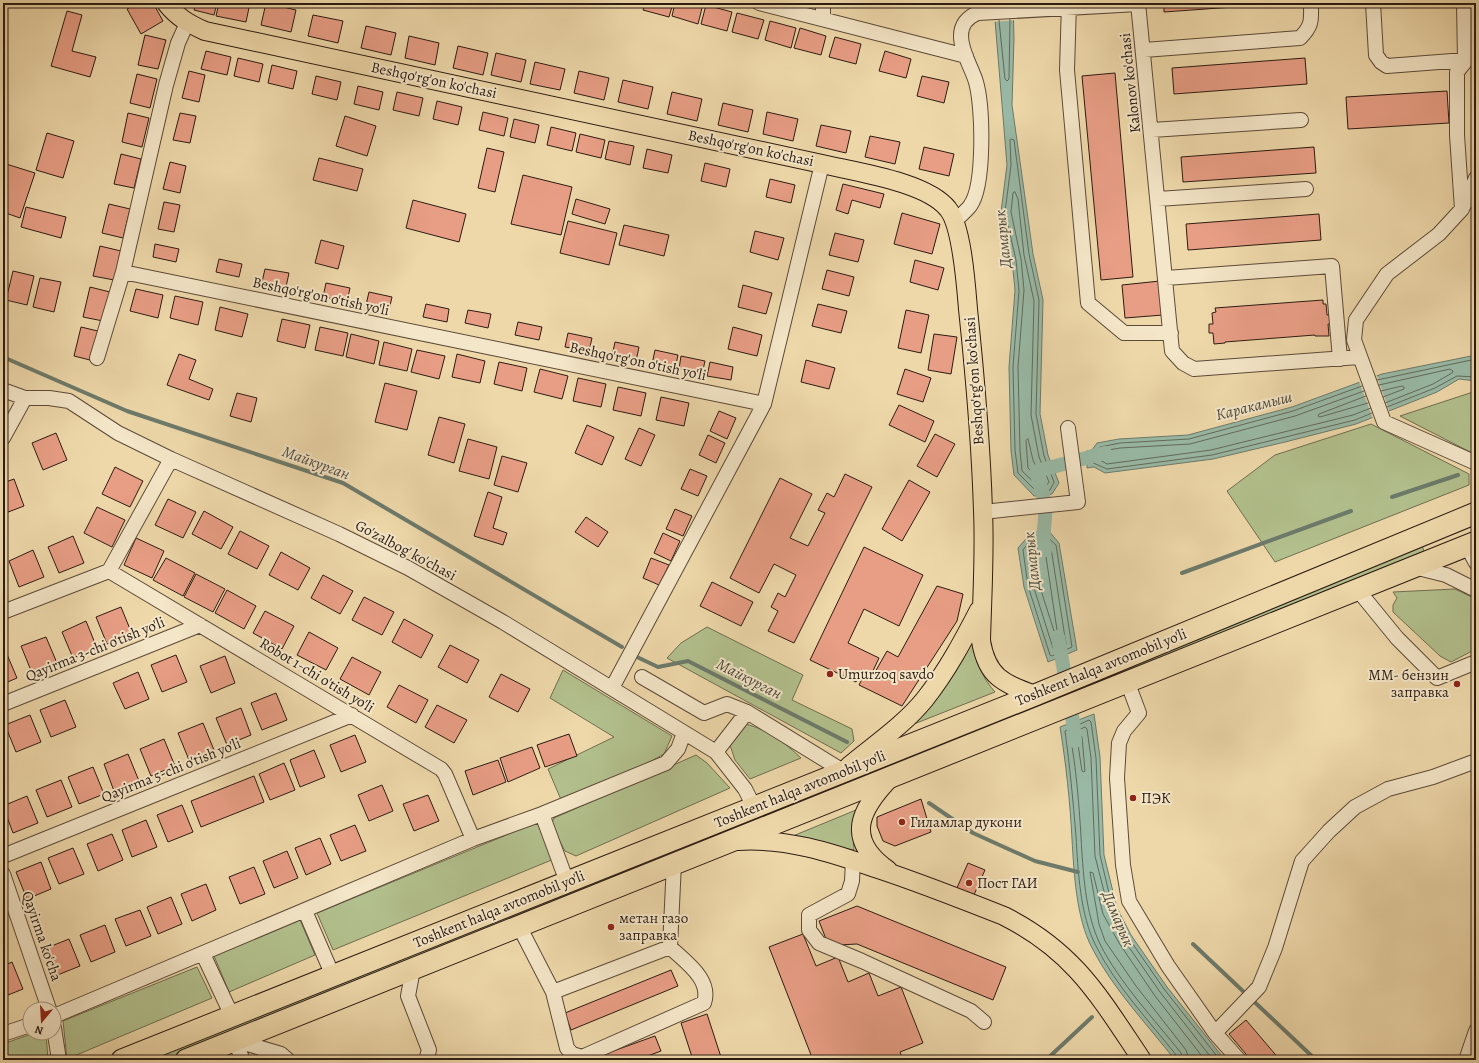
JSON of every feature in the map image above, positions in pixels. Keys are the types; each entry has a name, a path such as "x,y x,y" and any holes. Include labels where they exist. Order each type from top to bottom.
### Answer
{"highway":[{"name":"Toshkent halqa avtomobil yo'li","path":"122,1060 1034,695 1476,513"},
{"path":"1456,522 1473,550"},
{"name":"Toshkent halqa avtomobil yo'li","path":"186,1060 1357,589 1413,567 1473,550"},
{"path":"610,865 618,886"}],"main road":[{"name":"Beshqo'rg'on ko'chasi","path":"166,3 174,13 187,23 205,31 822,164 922,189 942,202 955,221 965,276 972,350 983,512 981,642 984,658 987,664 1000,679 1010,686 1034,695"},
{"name":"Beshqo'rg'on ko'chasi","path":"843,771 906,718 925,699 961,645 982,603"},
{"path":"893,776 869,803 864,813 861,831 865,845 873,856 895,875"},
{"path":"730,841 776,841 832,853 1004,916 1042,938 1063,955 1095,989 1142,1060"}],"street":[{"path":"759,3 823,18 966,56"},
{"path":"823,3 823,18"},
{"name":"Kalonov ko'chasi","path":"955,221 971,205 981,170 981,109 976,83 961,41 965,23 973,11 1027,10 1069,6 1138,3 1152,130 1172,351 1183,363 1194,369 1340,359 1361,361"},
{"path":"1144,50 1300,38 1309,29 1311,22 1311,3"},
{"path":"1373,3 1376,55 1387,66 1465,60"},
{"path":"1464,3 1465,60"},
{"path":"1069,6 1067,70 1088,304 1124,333 1171,333"},
{"path":"98,358 123,272 166,85 178,43 187,23"},
{"path":"1462,209 1457,135 1457,72 1476,48"},
{"path":"1152,130 1301,120"},
{"path":"612,688 764,404 822,164"},
{"path":"1476,178 1462,209 1439,234 1387,274 1356,320 1354,340 1384,422 1476,464"},
{"path":"1158,199 1306,189"},
{"path":"1166,278 1332,266 1340,359"},
{"name":"Beshqo'rg'on o'tish yo'li","path":"123,272 764,404"},
{"name":"Go'zalbog' ko'chasi","path":"3,390 25,398 49,398 69,401 118,433 171,459 339,534 408,568 612,688 716,752 745,789 754,807"},
{"path":"3,438 25,398"},
{"path":"983,512 1078,502 1068,428"},
{"path":"3,612 109,571 171,459"},
{"path":"1413,567 1446,574 1476,590"},
{"name":"Robot 1-chi o'tish yo'li","path":"109,571 441,769 445,774 473,839"},
{"path":"1357,589 1397,638 1437,678 1476,662"},
{"name":"Qayirma 3-chi o'tish yo'li","path":"3,704 200,625"},
{"path":"642,677 704,713 727,704 747,712 843,771"},
{"path":"1120,684 1139,712 1124,731 1119,743 1117,778 1123,865 1129,901 1168,966 1215,1033 1239,1060"},
{"path":"716,752 747,712"},
{"name":"Qayirma 5-chi o'tish yo'li","path":"3,856 352,715"},
{"path":"62,1013 473,839 542,814 666,763 678,749 684,733"},
{"path":"1215,1033 1259,987 1275,948 1302,861 1329,831 1355,807 1388,789 1433,777 1476,761"},
{"path":"542,814 567,882"},
{"path":"853,860 852,881 848,894 809,915 809,930 819,944 862,961 971,1011 984,1022"},
{"path":"519,926 553,992 567,1048 572,1054 582,1057 704,1003 707,996 705,985 698,974 670,947 674,864"},
{"name":"Qayirma ko'cha","path":"3,874 47,1001"},
{"path":"304,911 333,976"},
{"path":"553,992 670,947"},
{"path":"203,954 232,1016"},
{"path":"413,969 408,996 429,1050 426,1060"},
{"path":"3,1034 22,1027"},
{"path":"1466,1060 1476,1031"},
{"path":"234,1040 243,1060"},
{"path":"234,1040 281,1054 288,1060"},
{"path":"56,1041 60,1060"}],"green space":[{"path":"1476,391 1476,455 1400,416"},
{"path":"1371,424 1469,474 1469,485 1275,562 1227,491 1275,455"},
{"path":"1421,543 1424,551 1111,678 1108,670"},
{"path":"1455,589 1476,599 1476,649 1451,662 1440,656 1393,612 1393,605 1397,598 1393,592"},
{"path":"707,627 803,675 792,700 852,729 854,741 841,753 667,658 681,643"},
{"path":"972,643 975,657 980,669 986,681 995,692 914,724 956,671"},
{"path":"563,670 672,736 664,754 639,768 562,802 548,769 614,737 550,698"},
{"path":"1003,713 1007,720 633,872 630,864"},
{"path":"746,724 776,737 801,758 750,779 735,760 730,745"},
{"path":"696,755 707,763 730,788 576,856 565,851 551,825 554,818"},
{"path":"856,810 853,830 854,850 788,838"},
{"path":"538,822 554,859 333,950 317,913"},
{"path":"583,881 587,891 167,1060 139,1060"},
{"path":"300,920 315,955 229,992 214,956"},
{"path":"197,967 212,998 67,1059 63,1021"},
{"path":"22,1037 22,1041 47,1041 48,1060 3,1060 3,1044"}],"water":[{"path":"1013,3 1014,38 1012,105 1033,254 1043,300 1040,414 1048,455 1059,483 1052,494 1034,496 1014,475 1011,451 1009,367 1015,290 1012,260 1001,212 1007,165 995,20"},
{"path":"1476,355 1476,381 1459,379 1437,392 1356,424 1213,459 1105,473 1094,467 1087,468 1087,451 1092,450 1097,443 1119,439 1188,435 1292,407 1382,374"},
{"path":"1048,530 1059,543 1077,650 1048,662 1024,587 1018,548 1031,533"},
{"path":"1094,714 1100,757 1104,855 1117,908 1131,935 1167,987 1225,1060 1175,1060 1110,978 1092,948 1082,923 1077,895 1069,797 1060,727"}],"pier":[{"path":"990,3 1015,3 1016,20 993,22"},
{"path":"1376,374 1390,413 1373,419 1359,381"}],"building":[{"path":"138,3 153,3 163,21 141,34 127,9"},
{"path":"196,3 217,3 214,15 194,10"},
{"path":"219,3 250,3 246,22 216,16"},
{"path":"266,3 296,10 291,32 261,25"},
{"path":"645,3 673,3 669,17 643,10"},
{"path":"675,3 703,4 698,24 672,16"},
{"path":"1164,3 1289,3 1164,12"},
{"path":"706,5 732,12 727,31 701,24"},
{"path":"67,11 82,15 72,51 96,57 90,77 51,66"},
{"path":"737,13 764,20 758,39 732,32"},
{"path":"313,15 343,21 338,43 308,36"},
{"path":"770,21 796,28 791,48 765,40"},
{"path":"366,26 396,33 391,55 361,48"},
{"path":"800,28 826,36 821,55 794,48"},
{"path":"145,35 166,40 158,69 138,65"},
{"path":"409,36 439,43 435,65 405,58"},
{"path":"835,37 861,44 856,64 829,57"},
{"path":"458,46 488,53 483,75 453,68"},
{"path":"206,51 231,57 227,75 201,69"},
{"path":"885,51 911,59 906,78 879,71"},
{"path":"496,53 526,60 521,82 491,75"},
{"path":"238,58 263,64 259,82 234,76"},
{"path":"1305,58 1307,84 1174,94 1172,68"},
{"path":"535,62 565,69 560,90 530,84"},
{"path":"272,65 297,71 293,89 268,83"},
{"path":"189,71 205,75 199,102 182,98"},
{"path":"579,71 609,78 604,100 574,93"},
{"path":"1115,73 1133,277 1101,280 1082,76"},
{"path":"137,74 157,79 150,108 130,103"},
{"path":"316,76 341,82 337,100 312,94"},
{"path":"922,76 949,82 944,103 917,96"},
{"path":"623,80 653,87 648,109 618,102"},
{"path":"358,86 383,92 379,110 354,104"},
{"path":"1447,91 1449,123 1348,129 1346,97"},
{"path":"397,92 423,98 419,116 393,110"},
{"path":"672,92 702,99 697,121 667,114"},
{"path":"437,101 462,107 458,125 433,119"},
{"path":"723,103 753,110 748,132 718,125"},
{"path":"483,112 508,118 504,136 479,130"},
{"path":"767,112 798,119 793,141 763,134"},
{"path":"128,113 149,118 142,147 122,142"},
{"path":"180,113 196,116 190,143 173,140"},
{"path":"345,116 376,126 367,156 336,146"},
{"path":"514,119 539,125 535,143 510,137"},
{"path":"821,125 851,131 846,153 816,146"},
{"path":"551,127 576,133 572,151 547,145"},
{"path":"47,133 74,141 63,178 36,170"},
{"path":"580,134 605,140 601,158 576,152"},
{"path":"870,136 900,142 895,164 865,157"},
{"path":"609,141 634,146 630,165 605,159"},
{"path":"924,147 954,154 949,176 919,169"},
{"path":"1314,147 1316,173 1183,182 1181,157"},
{"path":"487,148 504,152 495,192 478,188"},
{"path":"647,149 672,155 668,173 643,168"},
{"path":"121,154 141,159 134,188 114,184"},
{"path":"319,158 363,169 357,191 313,180"},
{"path":"170,162 186,166 180,193 163,189"},
{"path":"3,163 35,173 20,218 3,212"},
{"path":"705,163 730,169 726,187 701,181"},
{"path":"523,175 572,187 561,235 511,224"},
{"path":"770,179 795,185 791,203 766,197"},
{"path":"843,184 884,194 880,208 852,200 848,214 836,210"},
{"path":"576,199 610,209 605,224 572,214"},
{"path":"413,200 466,214 459,242 406,228"},
{"path":"164,202 180,205 174,232 158,229"},
{"path":"109,204 130,209 123,238 102,233"},
{"path":"26,207 66,217 61,238 21,227"},
{"path":"902,213 940,224 932,254 894,244"},
{"path":"1319,214 1321,240 1188,250 1186,224"},
{"path":"568,221 617,233 609,265 560,253"},
{"path":"624,225 669,235 664,256 619,245"},
{"path":"755,231 784,238 778,260 750,252"},
{"path":"835,233 864,240 858,262 829,255"},
{"path":"321,240 344,246 338,269 315,263"},
{"path":"155,244 179,249 176,262 153,257"},
{"path":"100,246 121,251 114,280 93,276"},
{"path":"219,259 242,264 239,277 216,272"},
{"path":"915,260 944,268 938,290 910,282"},
{"path":"265,269 289,273 286,287 262,282"},
{"path":"827,270 854,277 849,296 822,289"},
{"path":"13,271 34,276 27,305 6,300"},
{"path":"40,278 61,282 54,312 33,307"},
{"path":"1160,281 1163,315 1125,318 1122,285"},
{"path":"326,283 350,288 347,301 323,297"},
{"path":"743,285 772,293 766,314 738,307"},
{"path":"90,287 110,292 103,321 83,317"},
{"path":"136,289 163,295 158,318 130,311"},
{"path":"369,292 392,297 389,310 366,305"},
{"path":"175,296 203,302 198,325 170,318"},
{"path":"1323,300 1323,304 1326,304 1327,315 1331,315 1332,324 1328,324 1329,336 1315,335 1214,344 1213,333 1209,333 1209,324 1213,324 1212,313 1216,312 1215,308"},
{"path":"426,304 449,309 447,322 423,317"},
{"path":"818,304 847,311 841,333 812,326"},
{"path":"220,307 248,314 242,337 215,330"},
{"path":"468,310 491,314 488,328 465,323"},
{"path":"906,310 929,315 921,353 898,348"},
{"path":"282,319 310,325 305,348 277,341"},
{"path":"518,322 542,327 539,340 515,335"},
{"path":"81,327 102,332 94,361 74,356"},
{"path":"320,327 348,333 343,356 315,350"},
{"path":"733,327 762,335 757,356 728,349"},
{"path":"568,333 592,338 589,351 565,347"},
{"path":"351,334 379,341 374,364 346,357"},
{"path":"934,334 957,337 951,374 928,370"},
{"path":"384,342 412,349 407,371 379,365"},
{"path":"615,342 639,347 636,361 612,356"},
{"path":"417,350 445,356 439,379 411,372"},
{"path":"655,350 678,355 675,369 652,364"},
{"path":"179,354 196,360 189,379 213,389 209,400 167,385"},
{"path":"457,354 485,361 480,383 452,377"},
{"path":"681,356 705,361 702,374 679,369"},
{"path":"806,360 835,368 829,389 801,382"},
{"path":"499,362 527,368 522,391 494,384"},
{"path":"710,362 733,367 731,380 707,376"},
{"path":"540,369 568,376 562,399 534,392"},
{"path":"905,369 931,378 923,402 897,394"},
{"path":"578,378 606,384 601,407 573,401"},
{"path":"385,383 417,391 407,430 375,422"},
{"path":"618,387 646,393 641,416 613,410"},
{"path":"237,393 257,398 251,422 230,416"},
{"path":"661,397 689,403 684,426 656,420"},
{"path":"899,405 934,421 925,442 889,425"},
{"path":"719,411 736,418 727,439 710,431"},
{"path":"439,417 465,424 454,463 428,455"},
{"path":"587,425 614,437 602,465 575,453"},
{"path":"639,428 655,435 641,466 625,459"},
{"path":"56,433 67,460 43,470 32,443"},
{"path":"935,434 955,444 937,477 917,466"},
{"path":"708,435 725,443 716,463 699,455"},
{"path":"468,439 497,447 489,479 459,471"},
{"path":"502,456 527,463 518,492 494,485"},
{"path":"115,467 143,481 130,507 102,494"},
{"path":"690,469 707,476 698,496 681,489"},
{"path":"845,474 872,487 794,643 768,631 778,611 771,607 778,593 785,597 796,575 774,564 759,593 730,578 780,478 812,494 790,538 808,546 825,513 818,510 827,493 834,497"},
{"path":"14,479 24,506 3,514 3,483"},
{"path":"909,480 930,492 902,541 882,529"},
{"path":"488,492 502,497 493,528 507,533 503,545 474,536"},
{"path":"168,499 196,512 183,538 155,525"},
{"path":"97,507 125,520 112,547 84,533"},
{"path":"675,509 692,516 683,536 666,529"},
{"path":"204,511 233,527 221,549 192,534"},
{"path":"586,517 608,532 598,547 575,532"},
{"path":"240,531 269,546 257,569 228,554"},
{"path":"663,533 680,541 671,561 654,553"},
{"path":"73,536 84,563 59,573 48,547"},
{"path":"136,538 164,551 152,578 124,565"},
{"path":"864,547 923,575 899,626 864,609 848,643 879,658 871,675 861,670 856,682 810,660"},
{"path":"33,550 44,577 19,587 9,561"},
{"path":"281,552 310,568 298,590 269,575"},
{"path":"166,558 195,573 183,596 153,580"},
{"path":"651,558 669,565 659,585 643,578"},
{"path":"196,574 225,589 213,612 184,597"},
{"path":"323,575 353,591 340,614 311,598"},
{"path":"712,582 753,602 741,626 700,606"},
{"path":"937,586 963,594 957,621 902,706 859,685 864,675 871,679 887,651 898,657"},
{"path":"227,590 256,606 244,629 215,613"},
{"path":"364,597 394,612 382,635 352,620"},
{"path":"121,607 132,634 107,644 96,617"},
{"path":"265,611 294,626 282,649 253,633"},
{"path":"404,619 433,635 421,658 392,642"},
{"path":"86,621 97,648 73,658 62,632"},
{"path":"309,632 338,648 326,670 297,655"},
{"path":"46,637 57,663 32,673 21,646"},
{"path":"450,645 479,660 467,683 438,667"},
{"path":"6,652 17,678 3,684 3,653"},
{"path":"176,655 187,682 162,692 151,665"},
{"path":"225,656 235,683 211,693 200,666"},
{"path":"352,657 381,672 369,695 340,679"},
{"path":"138,672 149,699 125,709 113,683"},
{"path":"501,674 530,689 518,712 489,697"},
{"path":"399,685 428,700 416,723 387,707"},
{"path":"276,693 287,720 262,730 251,703"},
{"path":"65,700 76,727 51,737 40,710"},
{"path":"437,705 467,720 454,743 425,727"},
{"path":"241,708 251,735 227,745 216,718"},
{"path":"30,715 41,742 16,752 5,725"},
{"path":"203,723 214,750 189,760 178,733"},
{"path":"569,734 577,756 545,767 537,745"},
{"path":"355,735 366,762 341,772 330,745"},
{"path":"164,739 175,766 151,776 140,749"},
{"path":"532,747 540,768 508,782 500,758"},
{"path":"314,750 325,777 300,787 290,760"},
{"path":"128,754 139,781 114,791 104,764"},
{"path":"498,760 506,782 473,795 465,771"},
{"path":"284,763 295,790 270,800 259,774"},
{"path":"93,767 104,794 79,804 68,777"},
{"path":"254,776 264,802 201,827 191,801"},
{"path":"61,780 72,807 47,817 36,790"},
{"path":"382,785 393,811 369,821 358,795"},
{"path":"428,795 439,821 414,831 403,804"},
{"path":"27,796 38,823 13,833 3,806"},
{"name":"Гиламлар дукони","path":"921,799 931,832 895,846 883,841 877,826 877,817"},
{"path":"182,805 193,832 168,842 157,815"},
{"path":"146,820 157,847 132,857 122,830"},
{"path":"355,825 366,851 341,861 330,835"},
{"path":"112,834 123,860 98,871 87,844"},
{"path":"320,838 331,864 306,875 295,848"},
{"path":"73,848 84,874 59,884 48,858"},
{"path":"287,851 298,878 274,888 263,861"},
{"path":"41,862 51,889 27,899 16,872"},
{"path":"968,863 985,870 973,897 956,890"},
{"path":"254,867 265,894 240,904 229,877"},
{"path":"206,884 216,910 192,921 181,894"},
{"path":"171,897 182,924 158,934 147,907"},
{"path":"857,906 1006,967 993,1000 857,944 838,945 826,939 819,921"},
{"path":"140,910 151,936 126,946 115,919"},
{"path":"105,925 115,952 91,962 80,935"},
{"path":"803,934 816,966 838,957 848,982 869,973 878,996 901,987 923,1043 900,1052 903,1060 813,1060 769,947"},
{"path":"69,939 80,966 55,976 44,949"},
{"path":"12,962 23,989 3,997 3,966"},
{"path":"671,970 678,986 571,1030 565,1013"},
{"path":"707,1014 721,1057 713,1060 693,1060 681,1023"},
{"path":"1246,1020 1280,1060 1251,1060 1229,1034"},
{"path":"655,1036 661,1051 637,1060 608,1060 605,1054"}],"waterway":[{"name":"Майкурган","path":"3,357 127,411 343,483 622,647"},
{"name":"Каракамыш","path":"1037,471 1105,453"},
{"path":"1392,497 1458,475"},
{"name":"Дамарык","path":"1038,478 1046,506 1043,541 1045,550"},
{"path":"1182,573 1351,511"},
{"name":"Дамарык","path":"1058,637 1075,741"},
{"name":"Майкурган","path":"637,657 658,667 688,661 847,742"},
{"name":"Майкурган","path":"929,803 973,833 1035,861 1078,872"},
{"path":"1193,944 1316,1060"},
{"path":"1046,1060 1092,1017"}],"place":[{"name":"Umurzoq savdo","path":"830,674"},
{"name":"ММ- бензин заправка","path":"1457,684"},
{"name":"ПЭК","path":"1133,798"},
{"name":"Гиламлар дукони","path":"902,822"},
{"name":"Пост ГАИ","path":"969,883"},
{"name":"метан газо заправка","path":"611,927"}]}
